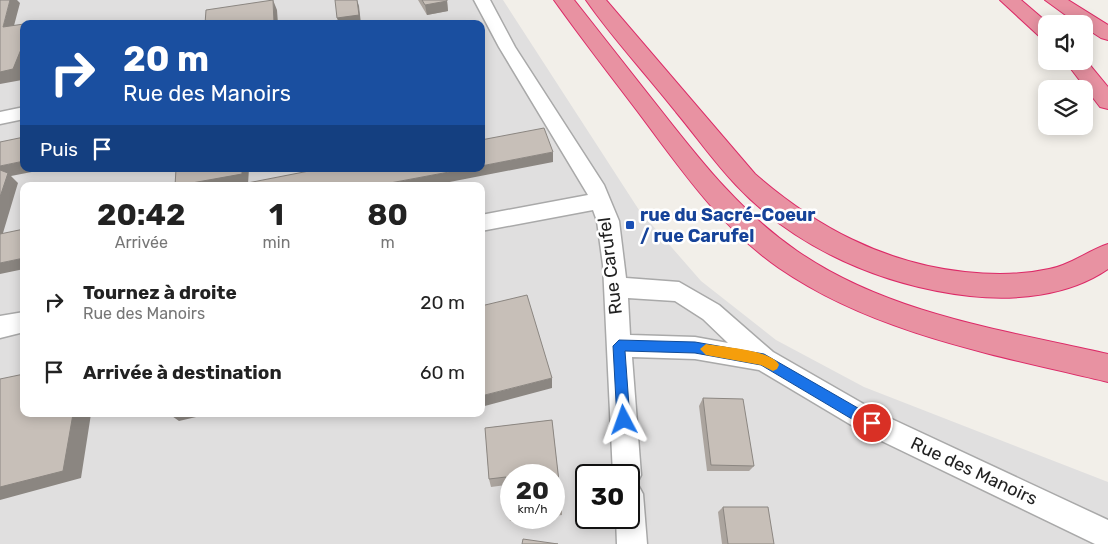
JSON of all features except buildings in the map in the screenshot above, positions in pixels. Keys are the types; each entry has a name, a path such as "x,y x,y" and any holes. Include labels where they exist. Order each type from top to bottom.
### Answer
{"highway":[{"path":"564,0 714,195 765,243 801,269 861,300 915,321 1108,368"},
{"path":"596,0 746,179 785,213 826,241 877,264 905,273 962,284 989,286 1018,285 1065,277 1087,269 1108,255"},
{"path":"1010,0 1038,25"},
{"path":"1055,0 1108,34"},
{"path":"1082,70 1108,102"}],"street":[{"name":"Rue Carufel","path":"482,0 490,34 588,175 601,201 609,227 627,464"},
{"path":"0,118 20,115"},
{"path":"485,223 552,208 601,201"},
{"name":"Rue des Manoirs","path":"614,287 679,292 710,312 764,360 872,423 1108,535"},
{"path":"0,327 20,323"},
{"name":"Rue des Manoirs","path":"619,346 695,348 764,360"},
{"path":"631,529 632,544"}],"shaded area":[{"path":"0,0 503,0 639,210 701,281 776,340 864,387 1108,482 1108,544 0,544"}],"slow traffic":[{"path":"706,349 764,360 773,365"}],"place":[{"name":"rue du Sacré-Coeur / rue Carufel","path":"630,225"}],"route":[{"path":"624,420 619,346 666,346 695,348 764,360 872,423"}]}
